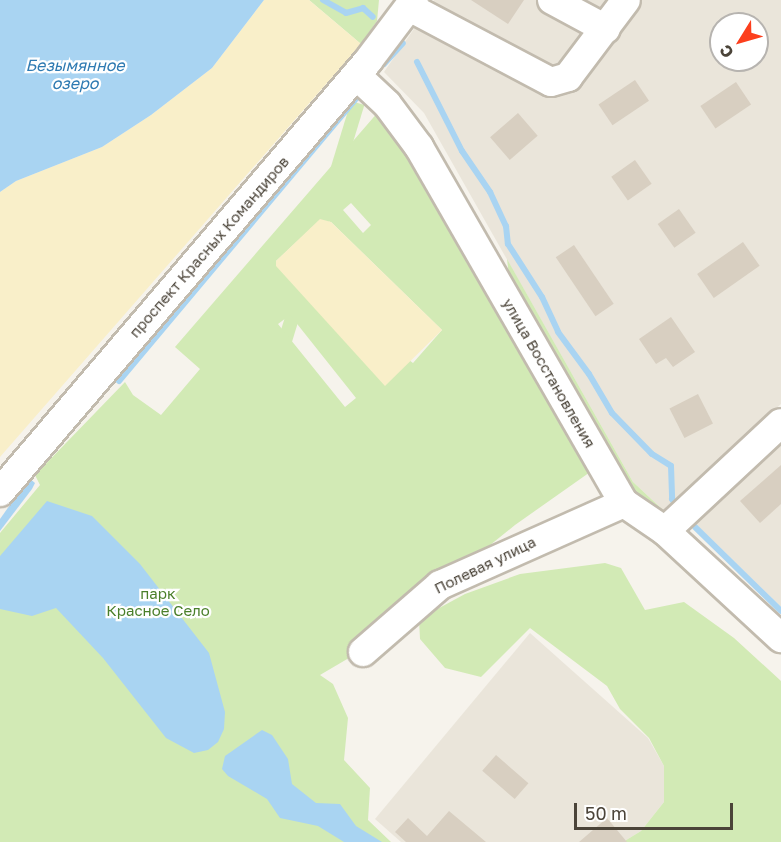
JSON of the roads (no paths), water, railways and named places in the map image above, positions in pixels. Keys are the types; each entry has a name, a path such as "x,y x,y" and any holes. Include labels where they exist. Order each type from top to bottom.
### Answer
{"street":[{"path":"552,0 606,29"},
{"path":"413,4 551,82 568,77 626,0"},
{"name":"проспект Красных Командиров","path":"0,492 356,75 413,4"},
{"name":"улица Восстановления","path":"356,75 387,104 419,147 624,503 665,531 781,638"},
{"path":"665,531 781,423"},
{"name":"Полевая улица","path":"363,652 440,585 624,503"}],"water":[{"name":"Безымянное озеро","path":"0,0 264,0 212,68 151,115 102,147 16,181 0,192"},
{"path":"29,478 35,483 32,489 0,531 0,519"},
{"path":"47,501 92,516 140,564 209,653 225,712 224,729 218,742 208,750 194,753 166,738 103,658 56,608 32,616 0,609 0,556"},
{"path":"262,730 272,735 288,759 292,784 316,803 340,804 356,826 382,842 344,842 318,826 280,818 267,799 228,776 222,769 225,756"}],"waterway":[{"path":"323,0 346,13 363,8 373,17"},
{"path":"384,64 403,43"},
{"path":"417,62 462,151 490,192 506,226 508,244 542,297 558,332 589,374 612,413 652,454 671,466 672,499 676,505"},
{"path":"119,381 360,94"},
{"path":"695,527 781,611"}],"park label":[{"name":"парк Красное Село","path":"158,602"}]}
